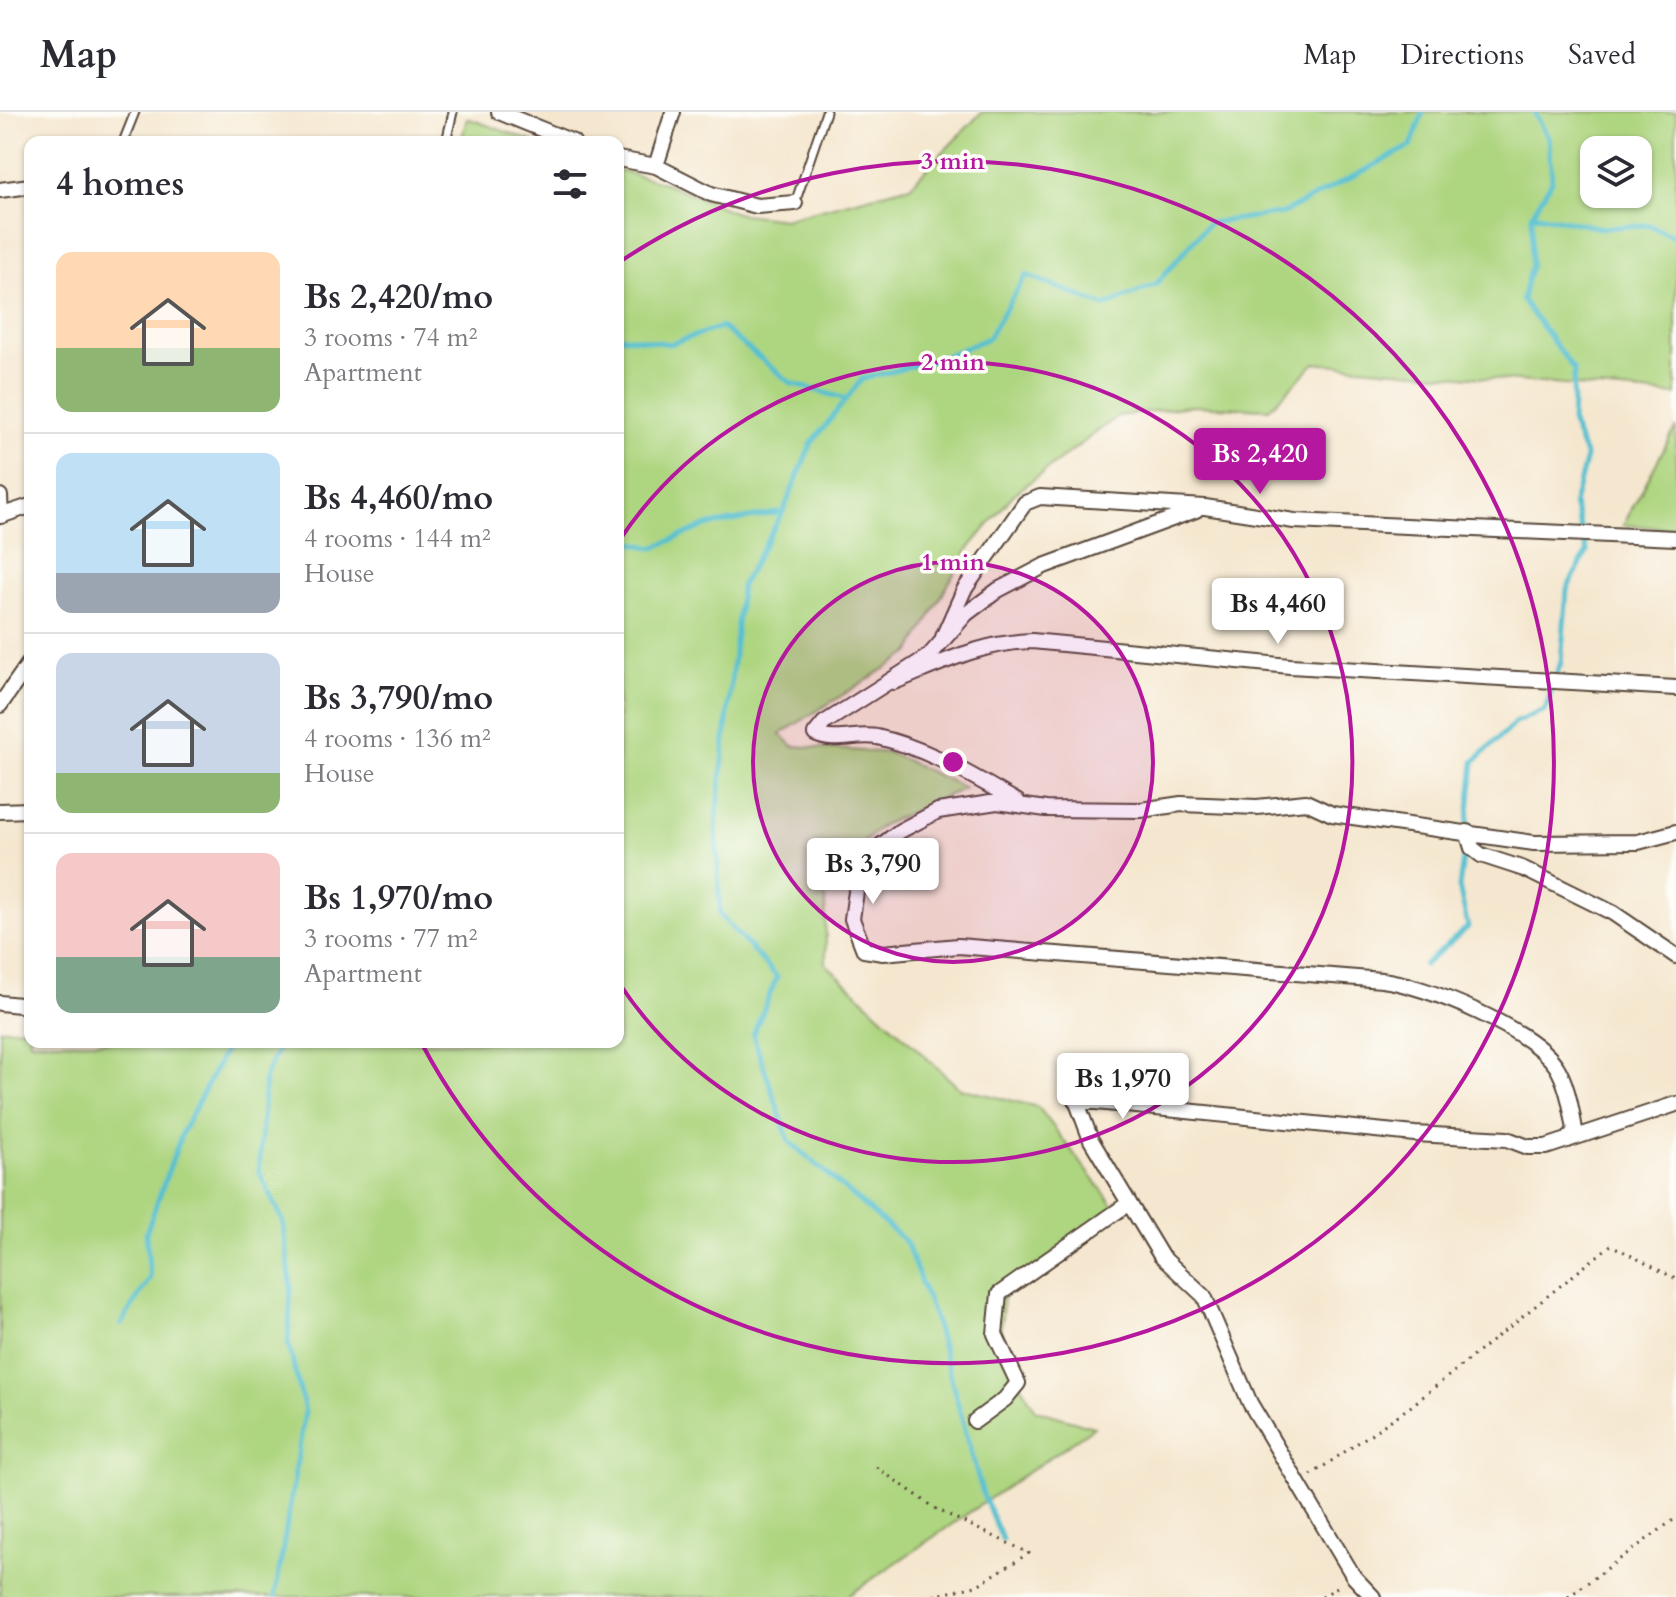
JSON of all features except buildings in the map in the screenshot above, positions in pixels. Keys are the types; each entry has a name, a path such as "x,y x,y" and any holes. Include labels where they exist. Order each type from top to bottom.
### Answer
{"street":[{"path":"656,166 673,112"},
{"path":"506,113 559,136"},
{"path":"624,160 656,166 711,194 757,206 795,203"},
{"path":"0,190 24,187"},
{"path":"0,496 0,516 24,508"},
{"path":"1025,806 918,748 872,736 837,739 815,734 824,723 894,682 929,656 943,637 964,590 1025,503 1040,497 1205,507 1294,521 1676,538"},
{"path":"943,637 998,590 1044,566 1205,507"},
{"path":"894,682 981,647 1032,641 1290,666 1676,688"},
{"path":"0,705 24,671"},
{"path":"1568,1140 1575,1130 1572,1114 1559,1071 1544,1050 1440,994 1410,984 958,946 883,953 864,950 852,919 858,878 866,857 900,831 938,811 997,802 1025,806 1141,810 1181,804 1257,807 1306,802 1332,814 1534,843 1638,842 1676,832"},
{"path":"0,811 24,810"},
{"path":"1467,832 1472,848 1481,855 1524,869 1613,913 1676,956"},
{"path":"0,1003 24,1005"},
{"path":"1373,1597 1354,1577 1250,1403 1204,1296 1161,1256 1091,1140 1076,1100 1106,1100 1415,1134 1507,1139 1528,1147 1546,1147 1676,1104"},
{"path":"975,1421 1005,1399 1018,1383 995,1334 999,1294 1129,1203"}],"lane":[{"path":"125,136 135,112"},
{"path":"447,136 453,112"},
{"path":"795,203 826,112"}],"path":[{"path":"1298,1484 1410,1407 1611,1245 1676,1279"},
{"path":"876,1467 938,1510 1029,1553 976,1586 928,1597"},
{"path":"1568,1597 1676,1518"},
{"path":"1322,1597 1354,1577"}],"green space":[{"path":"982,112 1676,112 1676,395 1315,363 1269,409 1190,406 1118,416 1013,495 966,552 910,653 780,734 793,746 890,753 965,788 882,825 825,879 826,964 959,1088 1038,1107 1115,1207 1004,1291 999,1350 1036,1410 1094,1427 846,1597 0,1597 0,1029 24,1028 24,1048 624,1048 624,172 665,183 736,213 784,219 910,186"},
{"path":"467,118 518,136 462,136"},
{"path":"1676,427 1676,528 1622,525 1623,525"}],"waterway":[{"path":"1002,1539 983,1495 934,1317 906,1242 789,1141 753,1035 777,977 720,915 716,826 741,586 783,512 811,444 862,379 936,360 988,338 1026,275 1105,306 1156,284 1209,223 1283,213 1411,146 1423,112"},
{"path":"1467,830 1474,762 1516,722 1545,710 1561,662 1567,589 1587,552 1574,504 1586,457 1572,424 1574,370 1522,300 1531,265 1532,214 1552,181 1549,139 1534,112"},
{"path":"1532,214 1601,228 1649,225 1676,238"},
{"path":"624,337 670,344 721,327 791,383 846,399"},
{"path":"624,541 653,548 705,526 782,512"},
{"path":"1424,965 1468,927 1459,887 1465,844"},
{"path":"121,1324 150,1278 146,1233 182,1133 228,1048"},
{"path":"275,1597 305,1411 288,1343 291,1286 283,1221 259,1171 265,1076 278,1048"}]}
